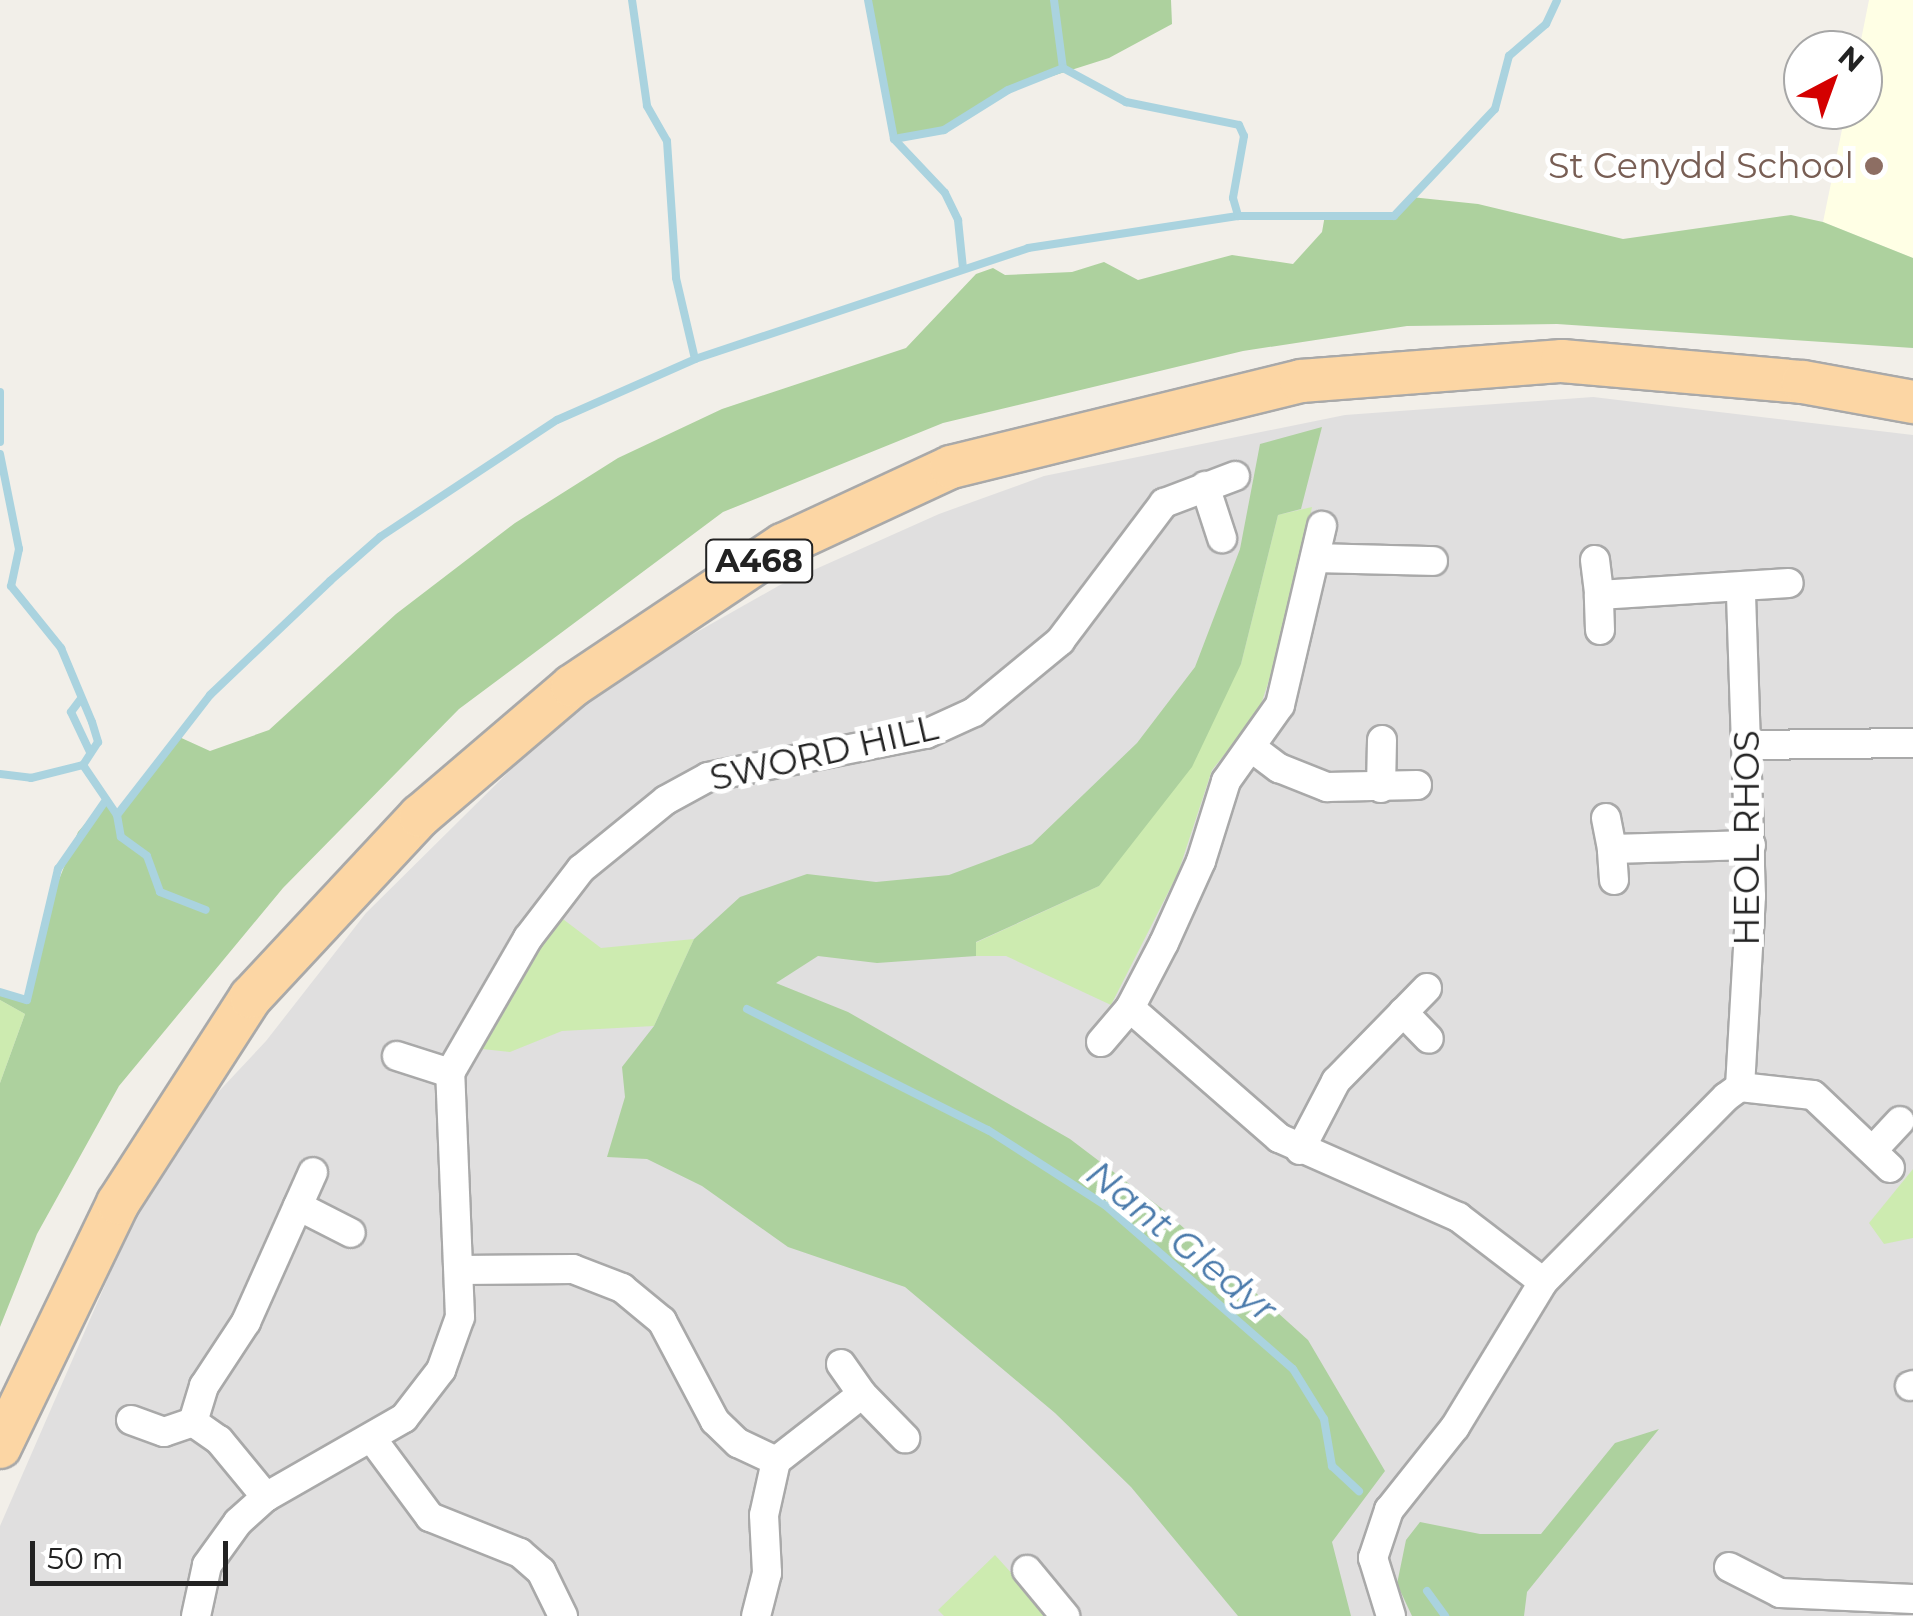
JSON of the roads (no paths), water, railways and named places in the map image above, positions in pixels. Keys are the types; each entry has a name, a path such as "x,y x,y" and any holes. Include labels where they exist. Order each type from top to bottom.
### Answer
{"main road":[{"name":"A468","path":"0,1447 118,1203 251,997 420,816 572,686 783,545 951,467 1300,381 1562,361 1803,382 1913,402"}],"street":[{"name":"SWORD HILL","path":"450,1073 553,902 619,834 708,776 926,734 974,712 1060,641 1154,512 1205,486 1235,476"},
{"path":"1205,486 1222,538"},
{"path":"1102,1042 1130,1008 1201,861 1215,803 1280,705 1318,558 1322,526"},
{"path":"1318,558 1433,562"},
{"path":"1595,560 1600,630"},
{"path":"1600,595 1789,583"},
{"name":"HEOL RHOS","path":"1740,1088 1750,846 1741,588"},
{"path":"1381,788 1382,740"},
{"path":"1749,746 1913,743"},
{"path":"1252,748 1280,768 1327,787 1417,786"},
{"path":"1606,818 1614,880"},
{"path":"1612,849 1750,846"},
{"path":"1300,1150 1336,1081 1427,988"},
{"path":"1130,1008 1251,1118 1300,1150 1458,1217 1542,1282"},
{"path":"1403,1012 1429,1039"},
{"path":"196,1616 207,1566 238,1522 266,1497 373,1440 425,1397 441,1370 460,1317 450,1073 397,1056"},
{"path":"1392,1616 1373,1558 1388,1510 1455,1427 1542,1282 1740,1088 1813,1095 1882,1159 1900,1121"},
{"path":"192,1422 204,1386 246,1322 312,1172"},
{"path":"298,1206 350,1233"},
{"path":"460,1270 573,1269 622,1288 662,1321 715,1421 738,1443 776,1461"},
{"path":"841,1364 862,1394 905,1438"},
{"path":"756,1616 766,1573 764,1515 776,1461 862,1394"},
{"path":"132,1420 164,1432 192,1422"},
{"path":"192,1422 219,1440 266,1497"},
{"path":"373,1440 430,1516 520,1553 540,1572 564,1616"},
{"path":"1729,1567 1780,1593 1913,1599"},
{"path":"1028,1570 1061,1615"}],"waterway":[{"path":"632,0 647,106 667,141 676,278 695,359"},
{"path":"868,0 894,139 945,193 958,220 963,268"},
{"path":"1054,0 1063,68"},
{"path":"117,815 210,695 330,581 380,537 557,420 695,359 1028,248 1238,216 1394,216 1495,109 1509,56 1546,24 1557,0"},
{"path":"894,139 944,130 1008,90 1063,68 1126,102 1239,125 1244,136 1233,198 1238,216"},
{"path":"0,392 0,442"},
{"path":"0,454 19,549 11,586 61,648 92,722 98,742 83,765"},
{"path":"80,700 71,712 90,752"},
{"name":"Nant Gledyr","path":"0,774 31,778 83,765 117,815 121,837 147,856 160,892 206,910"},
{"path":"0,992 27,1000 58,869 106,800"},
{"name":"Nant Gledyr","path":"747,1009 988,1130 1105,1205 1293,1369 1324,1419 1332,1466 1359,1491"},
{"name":"Nant Gledyr","path":"1427,1591 1445,1616"}],"place":[{"name":"St Cenydd School","path":"1874,166"}]}
